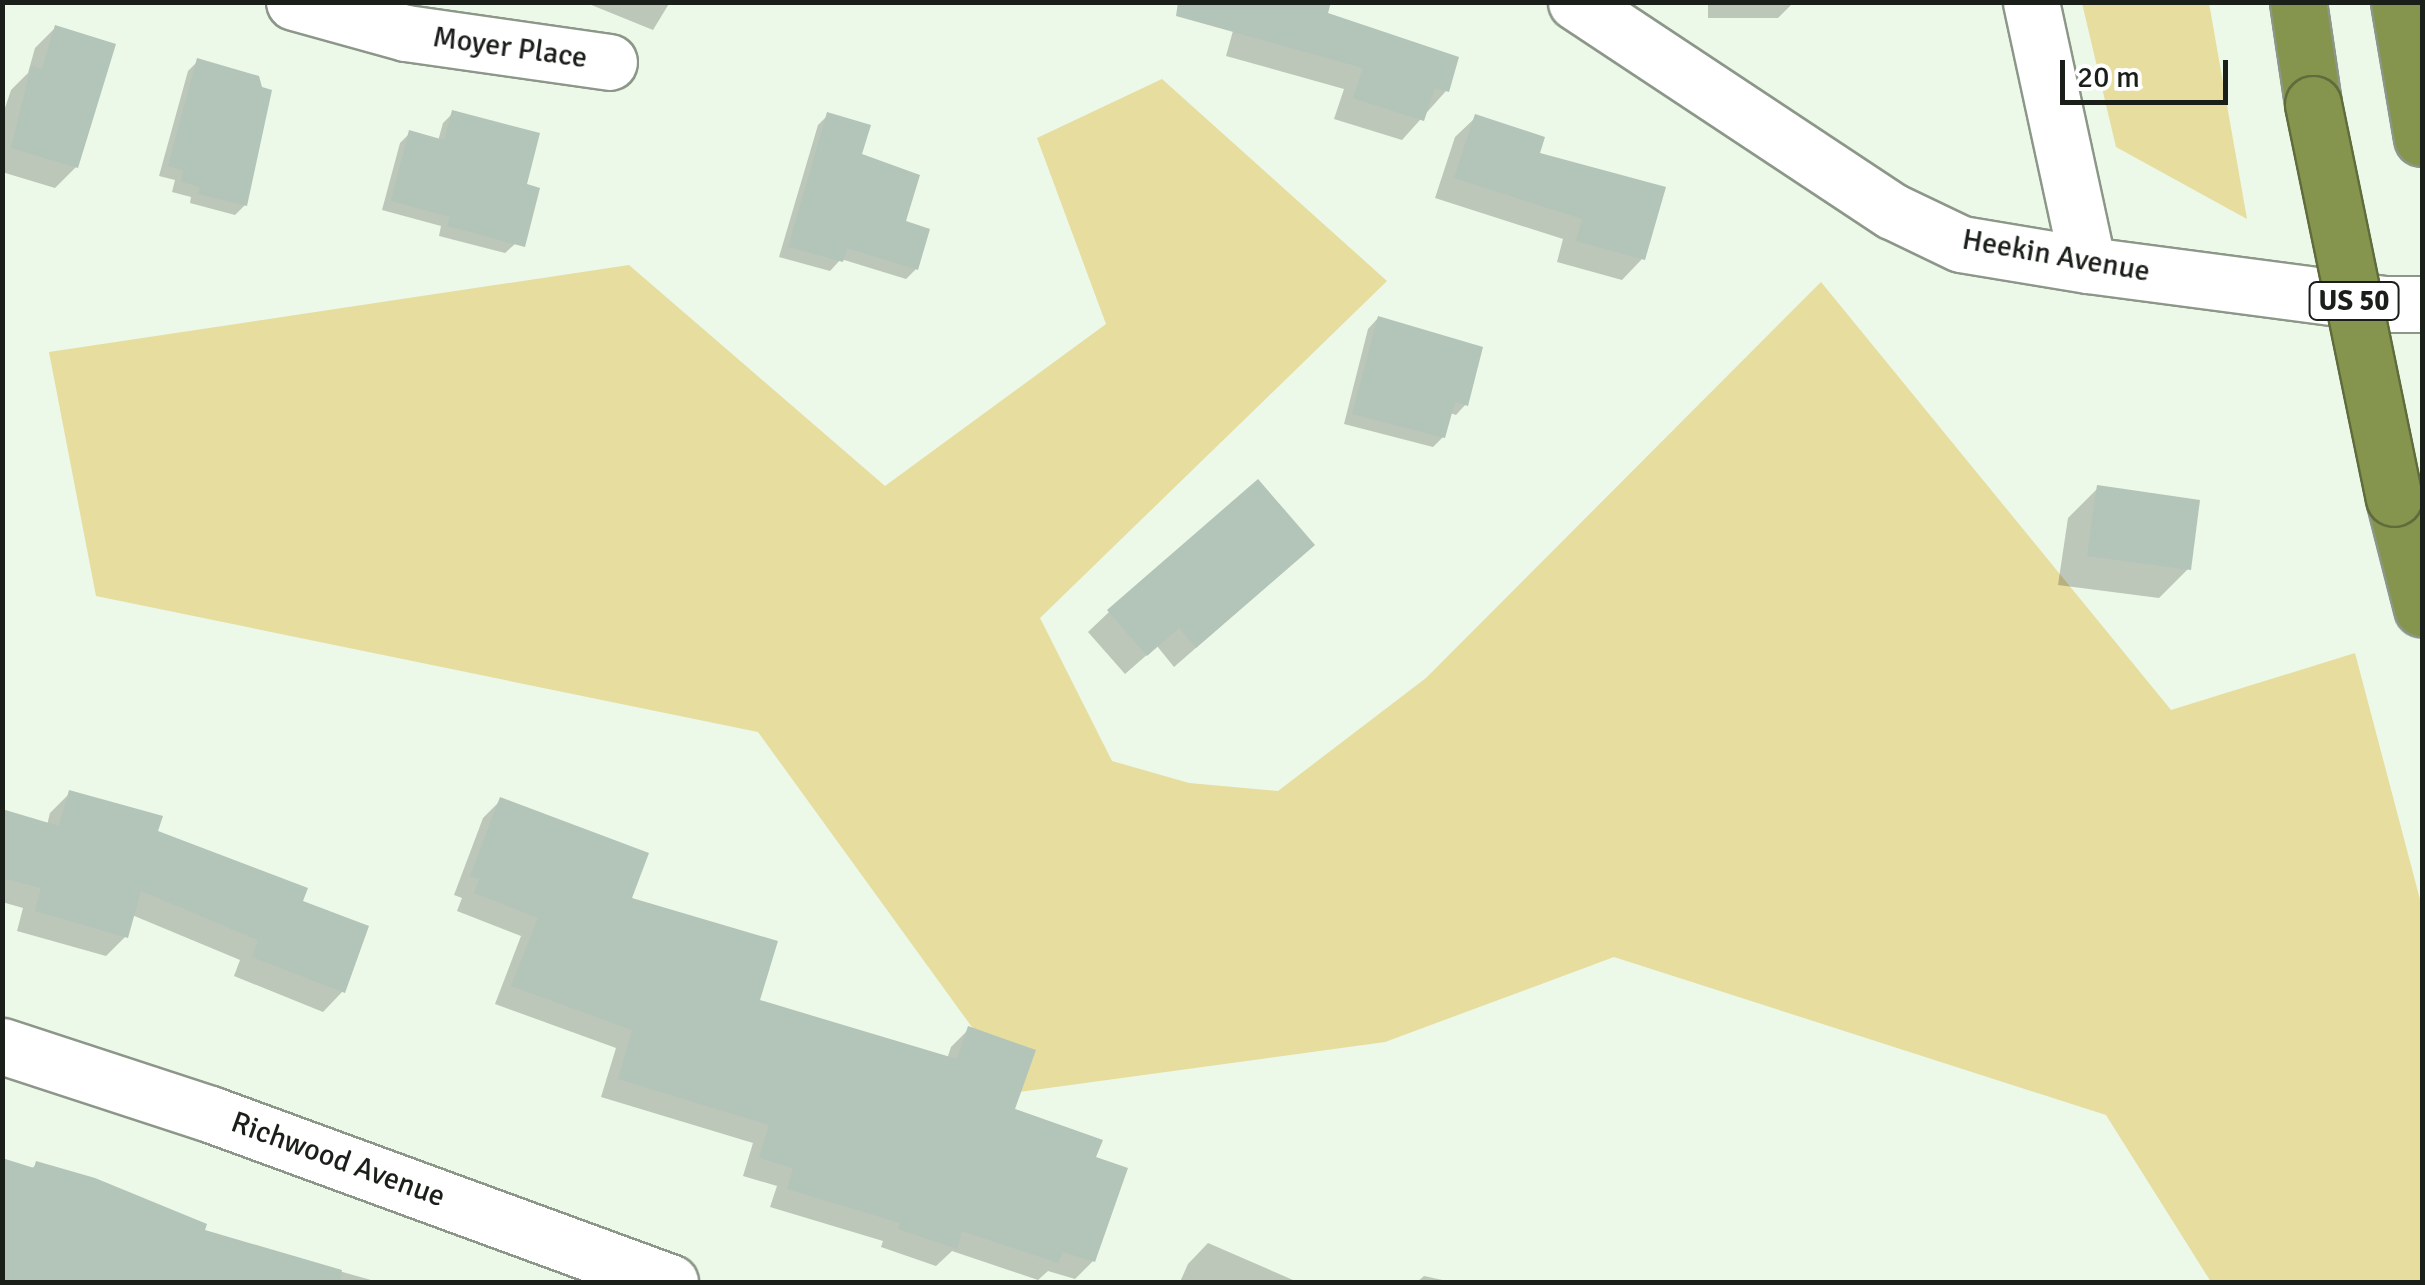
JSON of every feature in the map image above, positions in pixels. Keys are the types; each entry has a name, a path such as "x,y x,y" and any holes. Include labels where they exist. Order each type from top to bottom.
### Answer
{"highway":[{"name":"US 50","path":"2298,2 2313,104 2394,498 2422,608"},
{"path":"2399,2 2419,122"}],"street":[{"name":"Moyer Place","path":"294,2 406,33 609,62"},
{"name":"Heekin Avenue","path":"1576,2 1892,211 1961,244 2088,266 2384,304 2422,304"},
{"path":"2031,2 2088,266"},
{"name":"Richwood Avenue","path":"2,1046 210,1114 670,1282"}],"shaded area":[{"path":"2082,3 2209,3 2247,219 2116,147"},
{"path":"1162,79 1387,281 1040,618 1112,761 1189,783 1278,791 1426,678 1821,282 2171,710 2355,653 2422,907 2422,1282 2211,1282 2106,1115 1614,957 1385,1042 1019,1092 758,732 96,596 49,352 629,265 885,486 1106,324 1037,138"}],"building":[{"path":"1178,2 1331,2 1328,13 1459,57 1449,92 1435,88 1424,121 1353,98 1363,68 1176,16"},
{"path":"55,25 116,44 78,168 11,148 31,66 42,69"},
{"path":"197,58 259,76 262,87 272,90 247,206 198,194 200,187 181,182 183,170 168,166"},
{"path":"452,110 540,133 527,184 540,188 525,247 447,226 450,217 391,201 409,130 444,140"},
{"path":"827,112 871,125 862,154 920,175 906,221 930,229 918,270 847,248 843,262 788,247"},
{"path":"1475,114 1545,137 1540,153 1666,187 1645,260 1576,241 1582,219 1454,178"},
{"path":"1378,316 1483,347 1468,406 1455,402 1445,438 1352,414"},
{"path":"1258,479 1315,545 1196,648 1179,628 1147,656 1107,610"},
{"path":"2097,485 2200,500 2191,570 2087,556"},
{"path":"69,790 163,816 158,831 308,888 303,901 369,926 345,993 252,957 258,940 141,891 128,938 35,911 41,888 2,878 2,809 59,826"},
{"path":"500,797 649,853 632,898 778,941 760,1000 957,1059 968,1026 1036,1050 1015,1109 1103,1140 1096,1157 1128,1168 1095,1262 1063,1252 1058,1263 962,1231 957,1249 898,1229 900,1223 787,1189 793,1168 759,1158 769,1125 618,1079 632,1030 511,986 538,918 474,893 479,879 470,876"},
{"path":"2,1158 34,1168 36,1161 95,1178 207,1224 205,1230 342,1270 340,1282 2,1282"}]}
